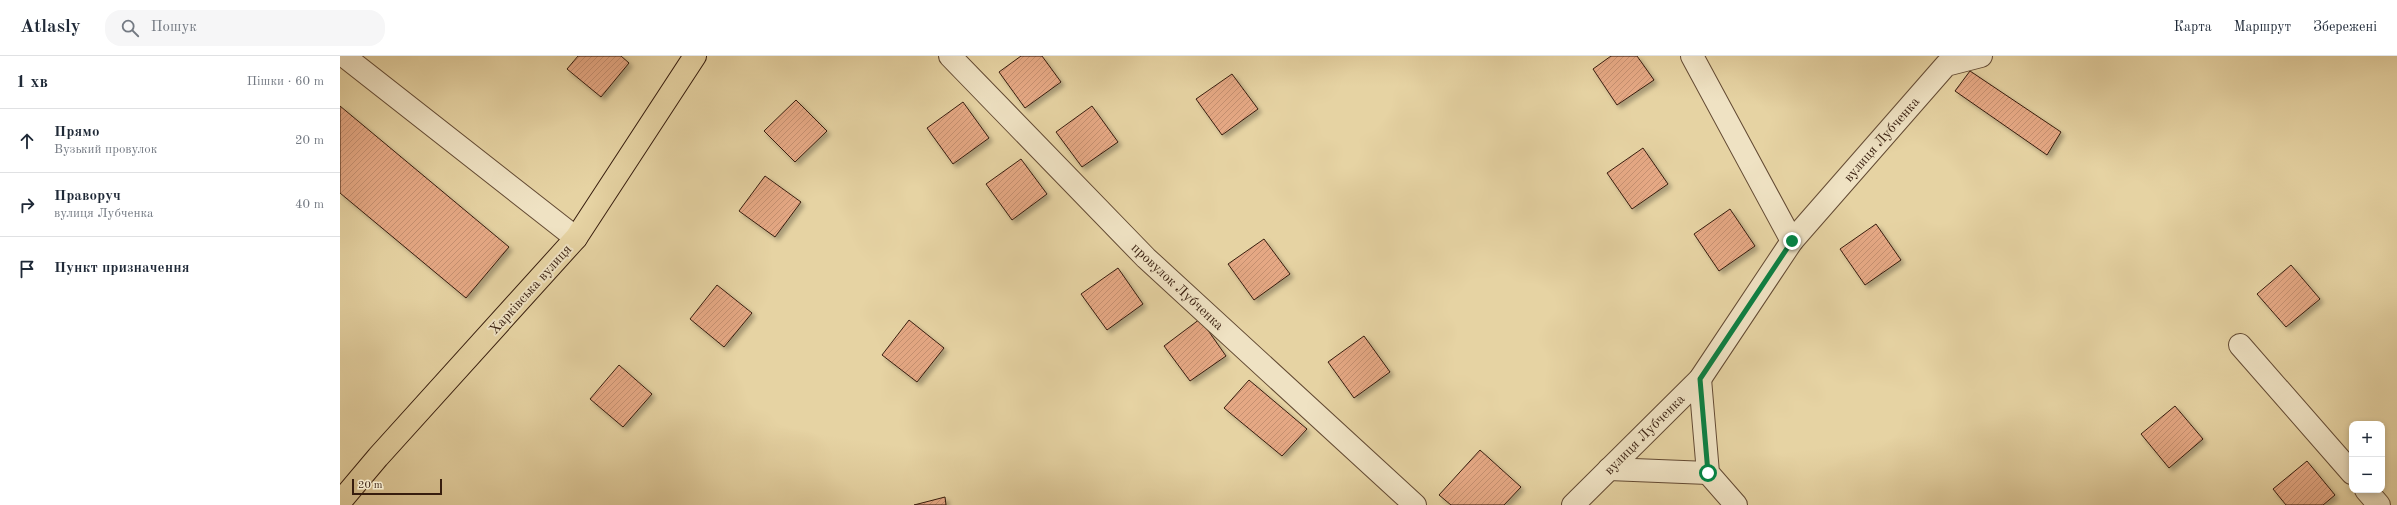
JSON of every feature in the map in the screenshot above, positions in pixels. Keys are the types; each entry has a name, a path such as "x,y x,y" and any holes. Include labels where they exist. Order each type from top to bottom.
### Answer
{"main road":[{"name":"Харківська вулиця","path":"340,502 378,457 576,238 695,56"}],"street":[{"path":"344,56 576,238"},
{"name":"провулок Лубченка","path":"950,56 1146,258 1415,505"},
{"path":"1692,56 1792,241"},
{"name":"вулиця Лубченка","path":"1573,505 1700,379 1792,241 1946,65 1981,56"},
{"path":"2240,345 2349,471"},
{"path":"1700,379 1708,473 1736,505"},
{"path":"1609,469 1708,473"},
{"path":"2369,493 2379,505"}],"building":[{"path":"578,56 621,56 629,63 601,97 567,69"},
{"path":"1021,56 1042,56 1061,82 1025,108 999,72"},
{"path":"1611,56 1637,56 1654,80 1617,105 1593,69"},
{"path":"1970,71 2061,132 2047,155 1955,91"},
{"path":"1232,74 1258,109 1222,135 1196,99"},
{"path":"796,100 827,131 795,162 764,131"},
{"path":"963,102 989,138 953,164 927,128"},
{"path":"340,106 509,247 466,298 340,193"},
{"path":"1092,106 1118,142 1082,167 1056,132"},
{"path":"1643,148 1668,184 1632,209 1607,173"},
{"path":"1021,159 1047,194 1012,220 986,184"},
{"path":"765,176 801,202 775,237 739,211"},
{"path":"1730,209 1755,246 1719,271 1694,234"},
{"path":"1876,224 1901,260 1865,285 1840,249"},
{"path":"1264,239 1290,274 1254,300 1228,264"},
{"path":"2291,265 2320,299 2286,327 2257,294"},
{"path":"1118,268 1143,304 1107,330 1081,294"},
{"path":"717,285 752,313 724,347 690,319"},
{"path":"1200,319 1226,356 1190,381 1164,346"},
{"path":"909,320 944,348 917,382 882,355"},
{"path":"1364,336 1390,372 1354,398 1328,362"},
{"path":"619,365 652,394 623,427 590,399"},
{"path":"1249,380 1307,429 1282,456 1224,408"},
{"path":"2175,406 2203,439 2169,468 2141,434"},
{"path":"1480,450 1521,487 1504,505 1451,505 1439,495"},
{"path":"2307,461 2335,495 2323,505 2286,505 2273,489"},
{"path":"945,497 946,505 914,505"}],"route":[{"path":"1708,473 1700,379 1792,241"}]}
